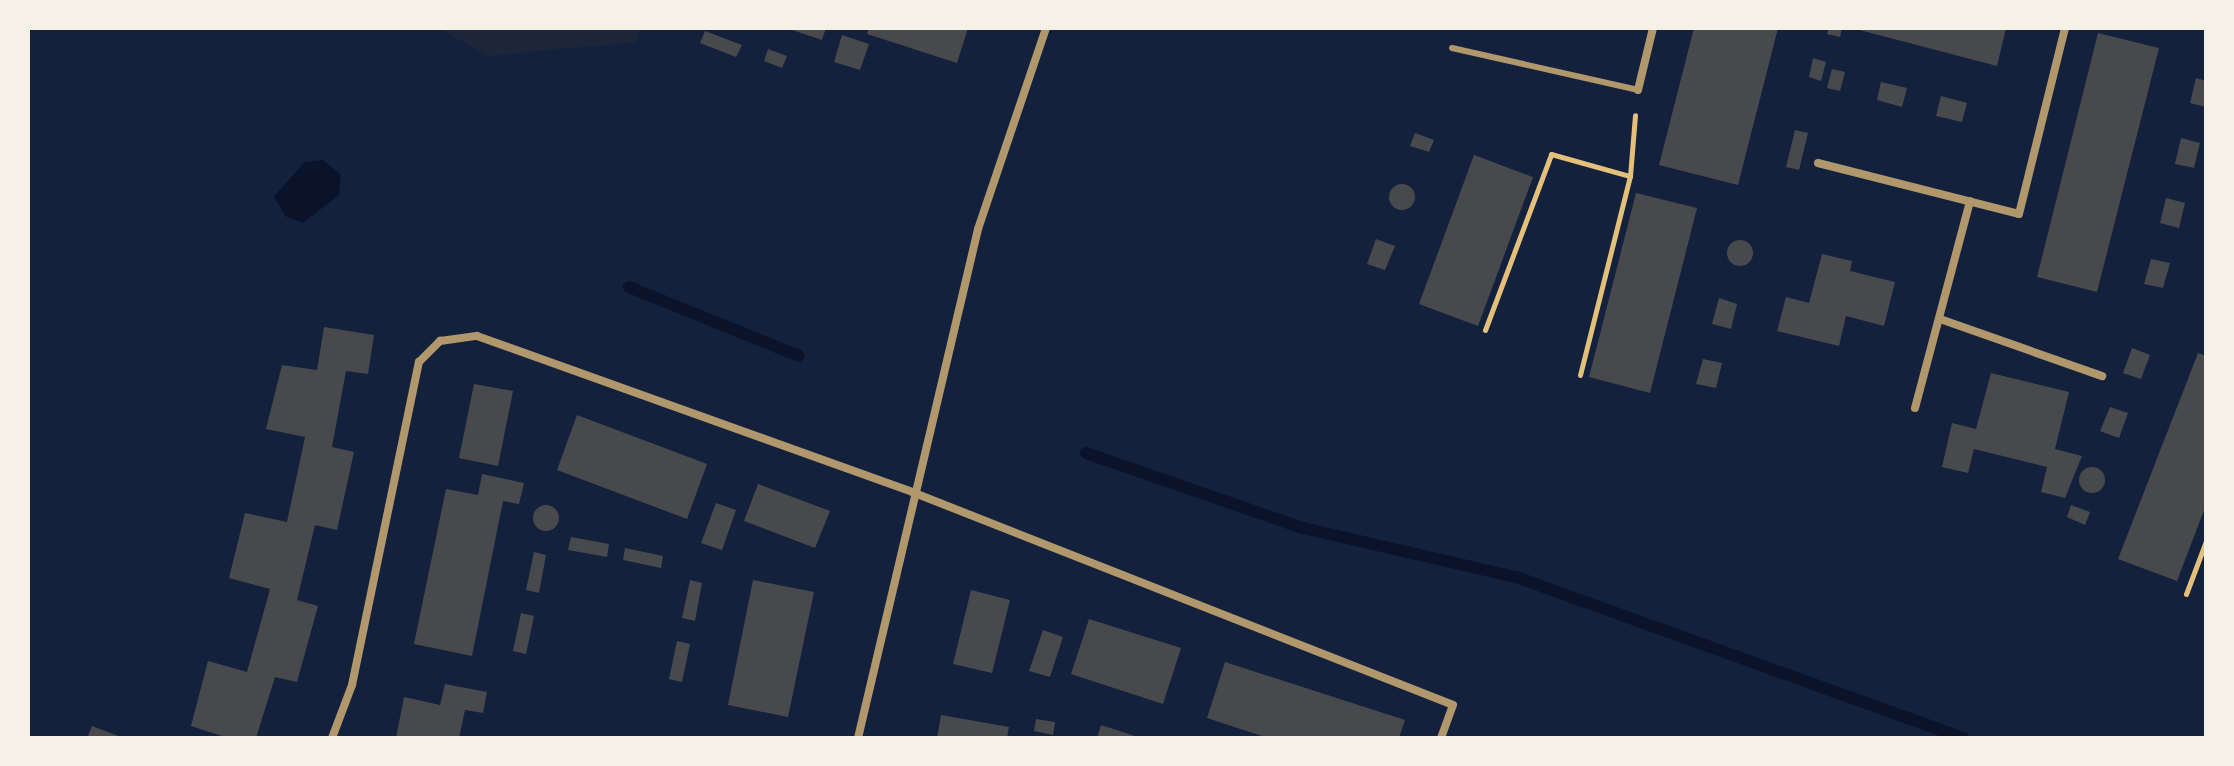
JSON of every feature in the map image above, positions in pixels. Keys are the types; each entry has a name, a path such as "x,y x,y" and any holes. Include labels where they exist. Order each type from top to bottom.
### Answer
{"street":[{"path":"858,738 912,492 978,229 1046,28"},
{"path":"1638,90 1653,28"},
{"path":"1818,163 2019,214 2065,28"},
{"path":"1915,408 1970,201"},
{"path":"1940,319 2102,376"},
{"path":"332,738 352,685 419,362 440,341 477,336 912,492 1453,705 1441,738"}],"lane":[{"path":"1452,48 1638,90"}],"path":[{"path":"1580,375 1630,176 1638,90"},
{"path":"1485,330 1551,154 1630,176"},
{"path":"2186,594 2206,541"}],"shaded area":[{"path":"439,28 641,28 637,42 488,56"},
{"path":"323,160 341,175 339,195 303,223 285,216 274,196 305,162"}],"building":[{"path":"786,28 826,28 822,40"},
{"path":"869,28 968,28 957,63 867,34"},
{"path":"1694,28 1778,28 1738,185 1659,165"},
{"path":"1829,28 1842,28 1840,37 1827,34"},
{"path":"1852,28 2006,28 1997,66"},
{"path":"705,31 742,45 736,57 700,43"},
{"path":"2098,33 2159,48 2097,292 2037,277"},
{"path":"842,35 869,44 860,70 834,62"},
{"path":"768,49 787,56 782,68 764,61"},
{"path":"1813,58 1826,62 1821,81 1809,77"},
{"path":"1832,69 1845,72 1840,91 1827,88"},
{"path":"2196,78 2206,81 2206,107 2190,103"},
{"path":"1881,82 1907,88 1902,107 1877,100"},
{"path":"1941,96 1967,103 1962,122 1936,116"},
{"path":"1795,130 1808,133 1799,170 1786,167"},
{"path":"1415,133 1434,140 1429,152 1410,146"},
{"path":"2181,138 2200,143 2194,168 2175,164"},
{"path":"1474,155 1533,177 1478,326 1419,304"},
{"path":"1402,184 1411,188 1415,197 1411,206 1402,210 1393,206 1389,197 1393,188"},
{"path":"1636,193 1697,208 1650,393 1589,377"},
{"path":"2166,198 2185,203 2179,228 2160,223"},
{"path":"1376,239 1395,246 1385,270 1367,264"},
{"path":"1740,240 1749,244 1753,253 1749,262 1740,266 1731,262 1727,253 1731,244"},
{"path":"1822,254 1852,261 1850,271 1895,282 1884,326 1846,316 1839,346 1777,331 1786,297 1809,303"},
{"path":"2151,259 2170,263 2163,288 2144,284"},
{"path":"1719,298 1737,304 1731,329 1712,324"},
{"path":"324,327 374,335 368,374 346,371 332,447 354,452 337,530 315,525 297,600 318,606 297,682 275,677 256,738 228,738 191,726 208,661 247,672 270,589 229,578 245,513 287,522 305,437 266,429 282,365 317,370"},
{"path":"2132,348 2150,355 2141,379 2123,373"},
{"path":"2198,353 2206,356 2206,505 2177,581 2118,559"},
{"path":"1703,359 1722,363 1716,388 1696,384"},
{"path":"1991,373 2069,392 2055,449 2082,456 2065,498 2041,492 2047,467 1974,449 1968,473 1942,467 1952,423 1976,429"},
{"path":"474,384 513,391 498,466 459,458"},
{"path":"2110,407 2128,413 2119,438 2100,431"},
{"path":"577,415 707,464 687,519 557,470"},
{"path":"2092,467 2101,471 2105,480 2101,489 2092,493 2083,489 2079,480 2083,471"},
{"path":"482,474 524,483 519,504 503,501 472,656 414,644 446,489 478,495"},
{"path":"758,484 830,511 815,548 744,521"},
{"path":"716,503 736,510 722,550 701,543"},
{"path":"546,505 555,509 559,518 555,527 546,531 537,527 533,518 537,509"},
{"path":"2071,505 2090,512 2085,525 2067,517"},
{"path":"571,537 609,544 607,557 568,550"},
{"path":"625,548 663,556 661,568 623,560"},
{"path":"534,552 546,555 539,593 526,590"},
{"path":"690,580 702,583 695,621 682,618"},
{"path":"753,580 814,592 788,717 728,705"},
{"path":"971,590 1010,600 992,673 953,664"},
{"path":"521,613 534,616 526,654 513,651"},
{"path":"1089,619 1181,648 1163,704 1071,674"},
{"path":"1043,630 1063,637 1050,677 1029,671"},
{"path":"677,641 690,644 682,682 669,679"},
{"path":"1225,662 1405,720 1399,738 1268,738 1207,718"},
{"path":"445,684 487,692 483,713 465,710 459,738 396,738 404,697 440,705"},
{"path":"941,715 1009,727 1007,738 937,738"},
{"path":"1036,719 1055,722 1053,735 1034,731"},
{"path":"1101,725 1138,737 1138,738 1097,738"},
{"path":"92,726 124,738 87,738"}],"waterway":[{"path":"629,287 799,356"},
{"path":"1086,453 1303,528 1516,577 1964,738"}]}
